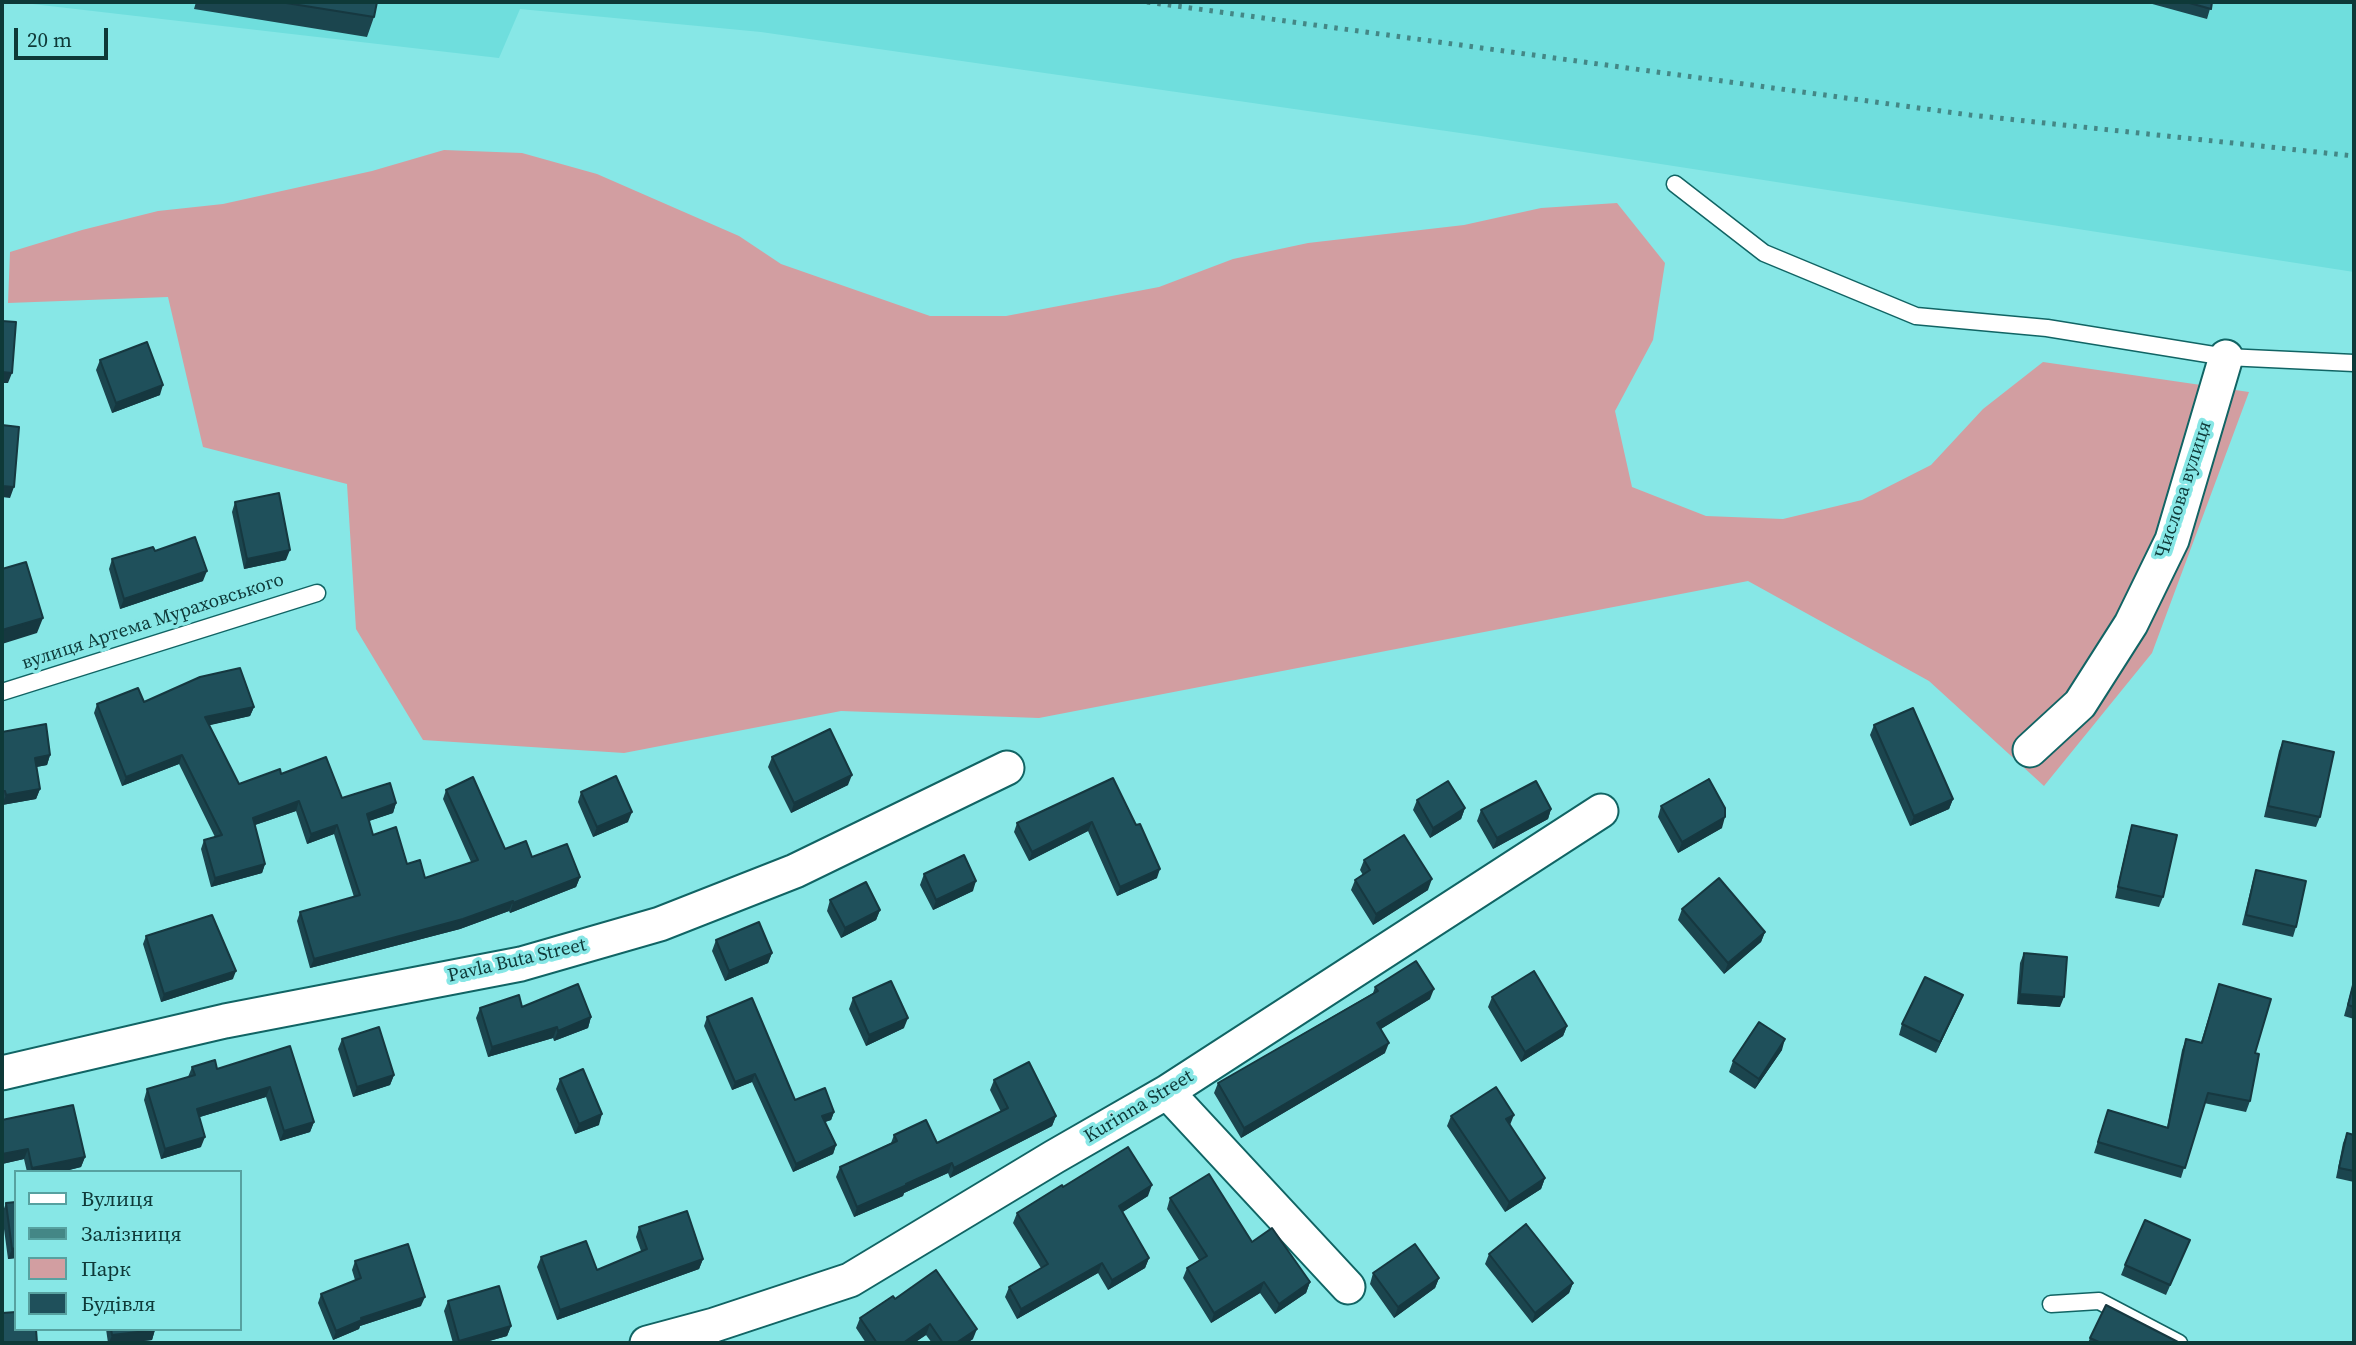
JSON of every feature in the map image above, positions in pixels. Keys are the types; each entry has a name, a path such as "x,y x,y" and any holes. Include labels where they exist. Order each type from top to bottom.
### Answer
{"street":[{"name":"Числова вулиця","path":"2030,750 2080,704 2131,624 2172,540 2226,357"},
{"name":"Pavla Buta Street","path":"2,1073 225,1021 521,964 660,925 795,871 1007,768"},
{"name":"Kurinna Street","path":"647,1343 714,1325 850,1280 1167,1092 1601,811"},
{"path":"1167,1092 1348,1287"}],"lane":[{"path":"1675,184 1764,253 1916,316 2047,328 2226,357 2354,363"},
{"name":"вулиця Артема Мураховського","path":"2,692 317,593"},
{"path":"2051,1304 2099,1301 2179,1343"}],"shaded area":[{"path":"15,2 2354,2 2354,272 1481,136 761,32 520,9 499,58"}],"green space":[{"path":"444,150 522,153 597,174 739,236 781,264 930,316 1006,316 1159,287 1233,259 1308,243 1464,225 1541,208 1617,203 1665,263 1653,340 1615,411 1632,487 1706,516 1783,519 1862,500 1931,465 1983,409 2043,362 2249,392 2152,653 2044,786 1929,681 1748,581 1039,718 841,711 624,753 423,740 356,629 347,484 203,447 168,297 8,303 10,252 158,211 223,204 372,171"}],"building":[{"path":"280,2 377,2 374,17"},
{"path":"2186,2 2212,2 2211,9"},
{"path":"2,321 16,322 12,373 2,372"},
{"path":"147,342 163,385 116,403 100,360"},
{"path":"2,425 19,427 14,487 2,486"},
{"path":"279,493 290,550 247,559 235,502"},
{"path":"195,537 207,571 124,599 112,559 153,547 155,551"},
{"path":"26,562 43,618 2,630 2,569"},
{"path":"240,668 254,707 205,717 239,784 280,769 281,774 326,757 342,798 390,783 396,803 367,814 373,835 396,827 407,864 420,860 425,878 478,860 446,790 473,777 505,849 526,841 532,857 567,844 580,877 463,919 314,959 300,912 360,895 337,825 311,834 299,801 253,818 265,864 215,878 204,840 222,835 182,755 126,777 97,704 138,688 144,702 200,677"},
{"path":"1913,708 1953,799 1914,816 1874,725"},
{"path":"46,724 50,755 35,758 40,789 6,795 5,791 2,791 2,732"},
{"path":"830,729 852,775 794,803 772,757"},
{"path":"2283,741 2334,752 2320,817 2268,806"},
{"path":"616,776 632,812 597,827 581,792"},
{"path":"1113,778 1136,825 1140,824 1160,869 1120,887 1092,822 1032,852 1017,823"},
{"path":"1709,779 1725,808 1725,817 1682,842 1661,806"},
{"path":"1448,781 1465,808 1433,828 1417,800"},
{"path":"1536,781 1551,809 1497,838 1481,810"},
{"path":"2132,825 2177,835 2163,897 2118,887"},
{"path":"1404,835 1432,879 1376,914 1355,880 1370,870 1364,860"},
{"path":"964,855 976,881 936,900 924,874"},
{"path":"2256,870 2306,881 2296,927 2246,915"},
{"path":"1719,878 1765,932 1728,963 1682,909"},
{"path":"866,882 880,910 845,928 830,900"},
{"path":"212,915 236,971 164,994 146,936"},
{"path":"759,922 772,953 729,971 716,940"},
{"path":"2024,953 2067,957 2064,997 2020,994"},
{"path":"1416,961 1434,989 1377,1023 1389,1043 1244,1128 1218,1083 1378,991 1375,987"},
{"path":"1534,971 1567,1026 1525,1052 1492,997"},
{"path":"1925,977 1963,995 1940,1042 1902,1024"},
{"path":"891,981 908,1018 869,1035 853,998"},
{"path":"2354,981 2354,1007 2348,1005"},
{"path":"578,984 591,1017 558,1031 557,1027 492,1047 480,1008 519,995 522,1007"},
{"path":"2219,984 2271,999 2255,1053 2259,1054 2250,1101 2208,1093 2185,1168 2098,1142 2108,1110 2168,1128 2186,1039 2202,1043"},
{"path":"752,998 795,1100 825,1088 834,1112 822,1116 836,1145 796,1164 755,1074 735,1082 707,1017"},
{"path":"1759,1022 1785,1039 1759,1079 1733,1061"},
{"path":"379,1027 394,1075 357,1087 342,1039"},
{"path":"290,1046 314,1122 284,1131 270,1087 197,1109 205,1137 165,1149 147,1089 195,1075 192,1067 215,1060 217,1069"},
{"path":"1029,1062 1056,1116 954,1168 952,1163 857,1207 840,1167 897,1141 894,1135 926,1120 937,1143 1008,1108 994,1080"},
{"path":"583,1069 602,1114 579,1124 560,1079"},
{"path":"1496,1087 1514,1115 1506,1119 1545,1178 1509,1202 1451,1116"},
{"path":"73,1105 85,1157 32,1168 28,1149 2,1154 2,1120"},
{"path":"2347,1133 2354,1135 2354,1171 2339,1168"},
{"path":"1128,1147 1152,1185 1119,1206 1149,1258 1112,1280 1102,1263 1021,1309 1009,1287 1048,1264 1017,1213"},
{"path":"1209,1174 1252,1242 1272,1228 1310,1282 1279,1304 1264,1282 1214,1313 1187,1268 1207,1256 1170,1198"},
{"path":"14,1202 12,1249 6,1203"},
{"path":"687,1211 703,1259 560,1310 541,1257 586,1241 597,1270 647,1249 639,1227"},
{"path":"2145,1220 2190,1240 2170,1285 2125,1265"},
{"path":"1526,1224 1573,1283 1535,1313 1489,1254"},
{"path":"408,1244 425,1297 361,1318 362,1320 336,1331 321,1294 361,1278 355,1261"},
{"path":"1415,1244 1439,1278 1398,1307 1373,1273"},
{"path":"936,1270 977,1329 956,1343 943,1343 930,1324 903,1343 877,1343 860,1318 893,1296 895,1299"},
{"path":"499,1286 511,1326 459,1341 448,1301"},
{"path":"2106,1305 2181,1343 2101,1343 2090,1338"},
{"path":"14,1312 14,1331 36,1331 37,1343 2,1343 2,1313"},
{"path":"111,1331 146,1331 112,1335"}],"railway":[{"path":"1147,2 1970,115 2354,156"}]}
